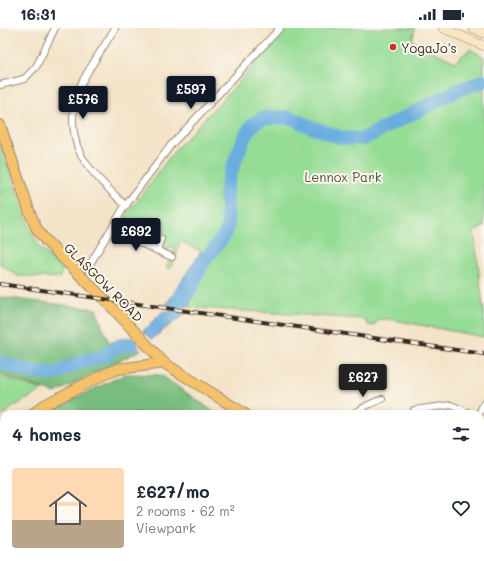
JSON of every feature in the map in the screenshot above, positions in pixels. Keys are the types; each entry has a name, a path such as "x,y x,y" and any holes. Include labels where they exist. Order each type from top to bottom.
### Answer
{"main road":[{"path":"443,28 484,46"},
{"path":"473,28 484,33"},
{"name":"GLASGOW ROAD","path":"0,125 31,216 38,231 164,363 239,410"},
{"path":"38,410 56,399 118,369 164,363"}],"street":[{"path":"0,85 24,79 36,67 55,28"},
{"path":"115,28 80,87 74,110 74,134 79,152 86,163 126,206"},
{"path":"87,269 126,206 171,145 280,28"},
{"path":"110,230 172,257"},
{"path":"157,250 161,239"},
{"path":"360,410 382,399"},
{"path":"414,410 451,405 462,410"}],"green space":[{"name":"Lennox Park","path":"285,28 415,28 412,41 455,62 470,49 484,57 484,226 474,231 484,315 484,337 388,319 381,319 374,326 368,325 366,321 361,319 188,307 209,261 201,251 180,241 177,253 170,269 166,267 170,260 172,261 175,254 173,253 175,248 170,246 168,251 164,247 165,239 159,237 155,243 148,243 151,238 136,230 133,234 121,228 121,223 175,150 242,79"},
{"path":"0,143 29,226 39,247 63,270 59,278 18,276 0,264"},
{"path":"0,297 96,309 109,343 129,337 141,350 55,393 0,374"},
{"path":"126,374 161,375 211,410 54,410 60,405"},
{"path":"0,376 43,390 9,410 0,410"}],"water":[{"path":"201,251 209,261 188,307 166,305"},
{"path":"163,311 186,313 152,339 143,331"}],"waterway":[{"path":"176,306 191,288 202,264 224,236 228,226 226,189 230,174 245,136 253,124 263,118 284,117 294,119 342,138 363,139 458,90 484,81"},
{"path":"0,363 32,372 55,374 79,363 103,356 121,345 132,344"}],"railway":[{"path":"0,284 484,354"}],"place":[{"name":"YogaJo's","path":"393,47"}]}
